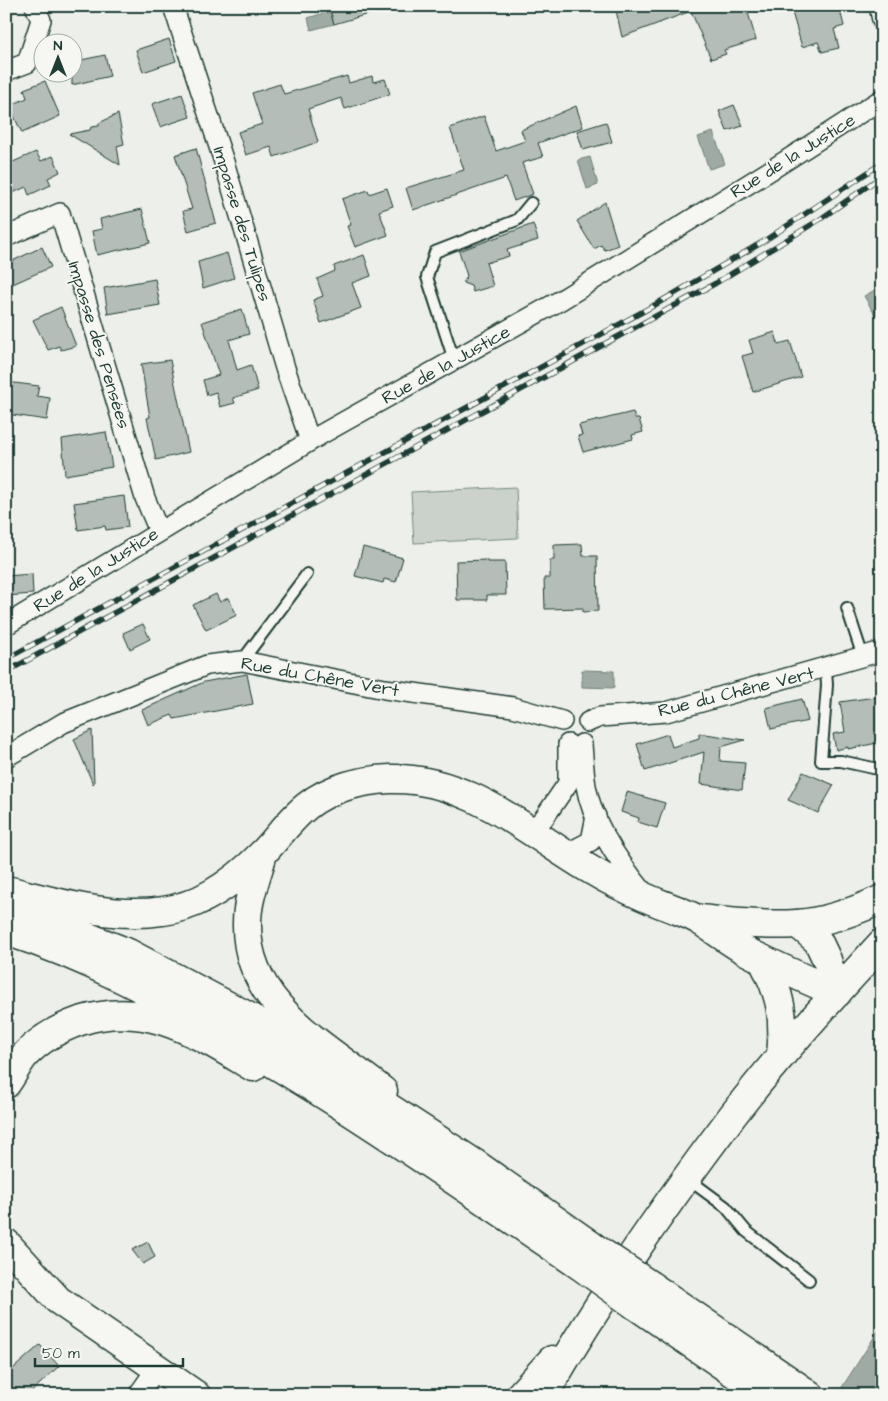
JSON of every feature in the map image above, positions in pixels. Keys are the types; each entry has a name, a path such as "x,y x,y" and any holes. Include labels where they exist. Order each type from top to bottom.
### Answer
{"main road":[{"path":"6,890 62,905 136,913 164,911 194,903 212,895 263,853 284,827 308,805 360,781 391,778 417,780 449,788 487,804 592,871 649,899 696,918 745,951 837,993"},
{"path":"263,853 250,897 246,922 248,942 255,968 278,1008 297,1027 362,1074 469,1175"},
{"path":"696,918 734,923 798,924 856,910 882,899"},
{"path":"6,904 128,953 251,1018 469,1175 642,1295 766,1395"},
{"path":"798,924 818,941 828,960 837,993"},
{"path":"6,931 80,958 166,1000 359,1116 469,1175"},
{"path":"532,1393 585,1324 733,1115 781,1056 882,943"},
{"path":"762,959 776,984 784,1025 781,1056"},
{"path":"6,1084 25,1056 43,1039 69,1025 94,1017 121,1013 148,1016 176,1024 469,1175"},
{"path":"6,1243 58,1300 196,1395"},
{"path":"642,1295 808,1393"}],"street":[{"path":"6,71 27,63 41,20 35,6"},
{"name":"Impasse des Tulipes","path":"173,6 225,165 284,368 310,441"},
{"path":"879,6 882,20"},
{"name":"Rue de la Justice","path":"6,625 310,441 561,300 882,99"},
{"name":"Impasse des Pensées","path":"6,237 60,213 145,498 160,531"},
{"name":"Rue du Chêne Vert","path":"588,722 600,717 666,712 826,669 882,651"},
{"name":"Rue du Chêne Vert","path":"6,757 63,723 207,665 242,661 385,689 513,707 562,721"},
{"path":"531,832 544,818 568,783 575,744 590,732 588,722 576,714 562,721 560,736 575,744 586,788 596,816 618,860 649,899"},
{"path":"566,854 591,841 596,816"},
{"path":"138,1395 157,1368"}],"lane":[{"path":"454,360 427,277 435,252 517,220 531,203"},
{"path":"242,661 307,574"},
{"path":"847,608 863,657"},
{"path":"826,669 828,685 821,761 850,762 882,770"},
{"path":"687,1178 726,1207 746,1231 809,1280"}],"shaded area":[{"path":"330,11 334,24 311,30 308,18"},
{"path":"713,132 725,164 709,169 698,137"},
{"path":"590,157 598,185 587,189 578,160"},
{"path":"882,286 882,312 875,315 864,296"},
{"path":"516,487 518,538 414,543 411,492"},
{"path":"582,670 614,671 614,688 582,687"},
{"path":"882,1325 882,1395 837,1395"}],"building":[{"path":"329,6 378,6 379,11 334,24"},
{"path":"615,6 746,6 756,40 724,50 726,54 711,59 691,11 622,37"},
{"path":"824,6 839,6 844,26 834,29 839,48 822,52 818,42 802,47 792,12"},
{"path":"169,39 176,61 143,72 136,50"},
{"path":"105,55 110,76 72,85 72,82 82,82 82,60"},
{"path":"347,76 349,83 372,76 373,82 385,79 390,94 345,109 341,98 308,109 318,142 274,157 271,147 246,155 238,132 262,124 252,93 280,84 284,94"},
{"path":"45,82 60,116 22,133 9,106 27,98 24,89"},
{"path":"182,94 190,117 160,127 152,104"},
{"path":"734,105 743,126 727,131 719,111"},
{"path":"576,106 583,127 538,143 543,157 522,163 533,194 514,201 506,178 413,210 406,188 464,170 450,128 484,116 496,151 525,141 521,130"},
{"path":"118,114 124,144 117,146 120,165 69,134 90,130 91,127 99,126 99,123"},
{"path":"606,122 612,142 583,150 577,131"},
{"path":"196,148 216,223 188,231 183,211 192,209 175,155"},
{"path":"36,152 41,161 53,156 60,172 48,178 51,185 29,195 26,187 6,196 6,165"},
{"path":"387,188 393,206 379,211 388,235 355,247 347,226 351,225 342,199 368,190 369,194"},
{"path":"605,202 618,245 605,250 601,245 594,249 577,221"},
{"path":"142,209 150,243 97,255 92,231 102,229 100,219"},
{"path":"533,224 538,240 507,250 509,256 486,263 493,286 473,292 471,286 463,283 467,276 459,251"},
{"path":"42,247 51,267 6,287 6,264"},
{"path":"227,253 234,278 203,288 198,262"},
{"path":"364,255 371,276 352,283 361,308 321,323 313,300 323,296 317,279 335,271 334,266"},
{"path":"155,279 160,305 108,314 104,288"},
{"path":"61,307 76,346 61,350 59,346 48,350 33,320"},
{"path":"242,309 249,334 229,340 237,370 251,365 258,390 233,398 235,403 220,407 216,392 207,395 203,380 219,375 202,322"},
{"path":"775,332 778,344 790,341 801,377 753,392 742,356 753,353 749,340"},
{"path":"170,360 189,452 156,460 147,418 150,417 141,364"},
{"path":"6,382 39,386 37,396 50,398 47,420 6,414"},
{"path":"633,412 635,419 639,419 643,432 632,435 633,439 583,452 578,436 582,435 579,425"},
{"path":"106,432 112,467 65,475 62,439"},
{"path":"124,496 128,527 106,530 105,526 78,530 74,503"},
{"path":"582,544 583,556 597,556 598,611 583,612 583,608 545,609 544,578 550,578 550,560 554,560 554,545"},
{"path":"363,547 403,558 396,582 384,579 383,583 355,576"},
{"path":"487,560 487,562 505,562 506,595 487,595 487,600 457,600 456,561"},
{"path":"32,574 33,594 6,596 6,576"},
{"path":"216,594 220,602 228,598 237,615 206,630 193,605"},
{"path":"143,624 150,639 130,649 123,633"},
{"path":"247,674 253,704 174,719 172,715 148,725 142,710 204,682"},
{"path":"882,696 882,742 836,750 833,734 845,732 840,702"},
{"path":"802,699 808,721 771,729 766,708"},
{"path":"92,730 94,783 93,784 74,739"},
{"path":"699,733 745,740 721,747 720,761 745,763 742,790 701,784 704,752 645,771 637,744 668,734 672,747 699,738"},
{"path":"803,772 834,785 818,813 788,800"},
{"path":"627,792 665,803 657,828 638,822 639,818 621,812"},
{"path":"148,1242 155,1257 143,1264 132,1250"},
{"path":"40,1345 59,1366 28,1395 6,1395 6,1375"}],"railway":[{"path":"6,659 653,306 761,243 882,163"},
{"path":"6,672 716,283 819,220 882,176"}]}
